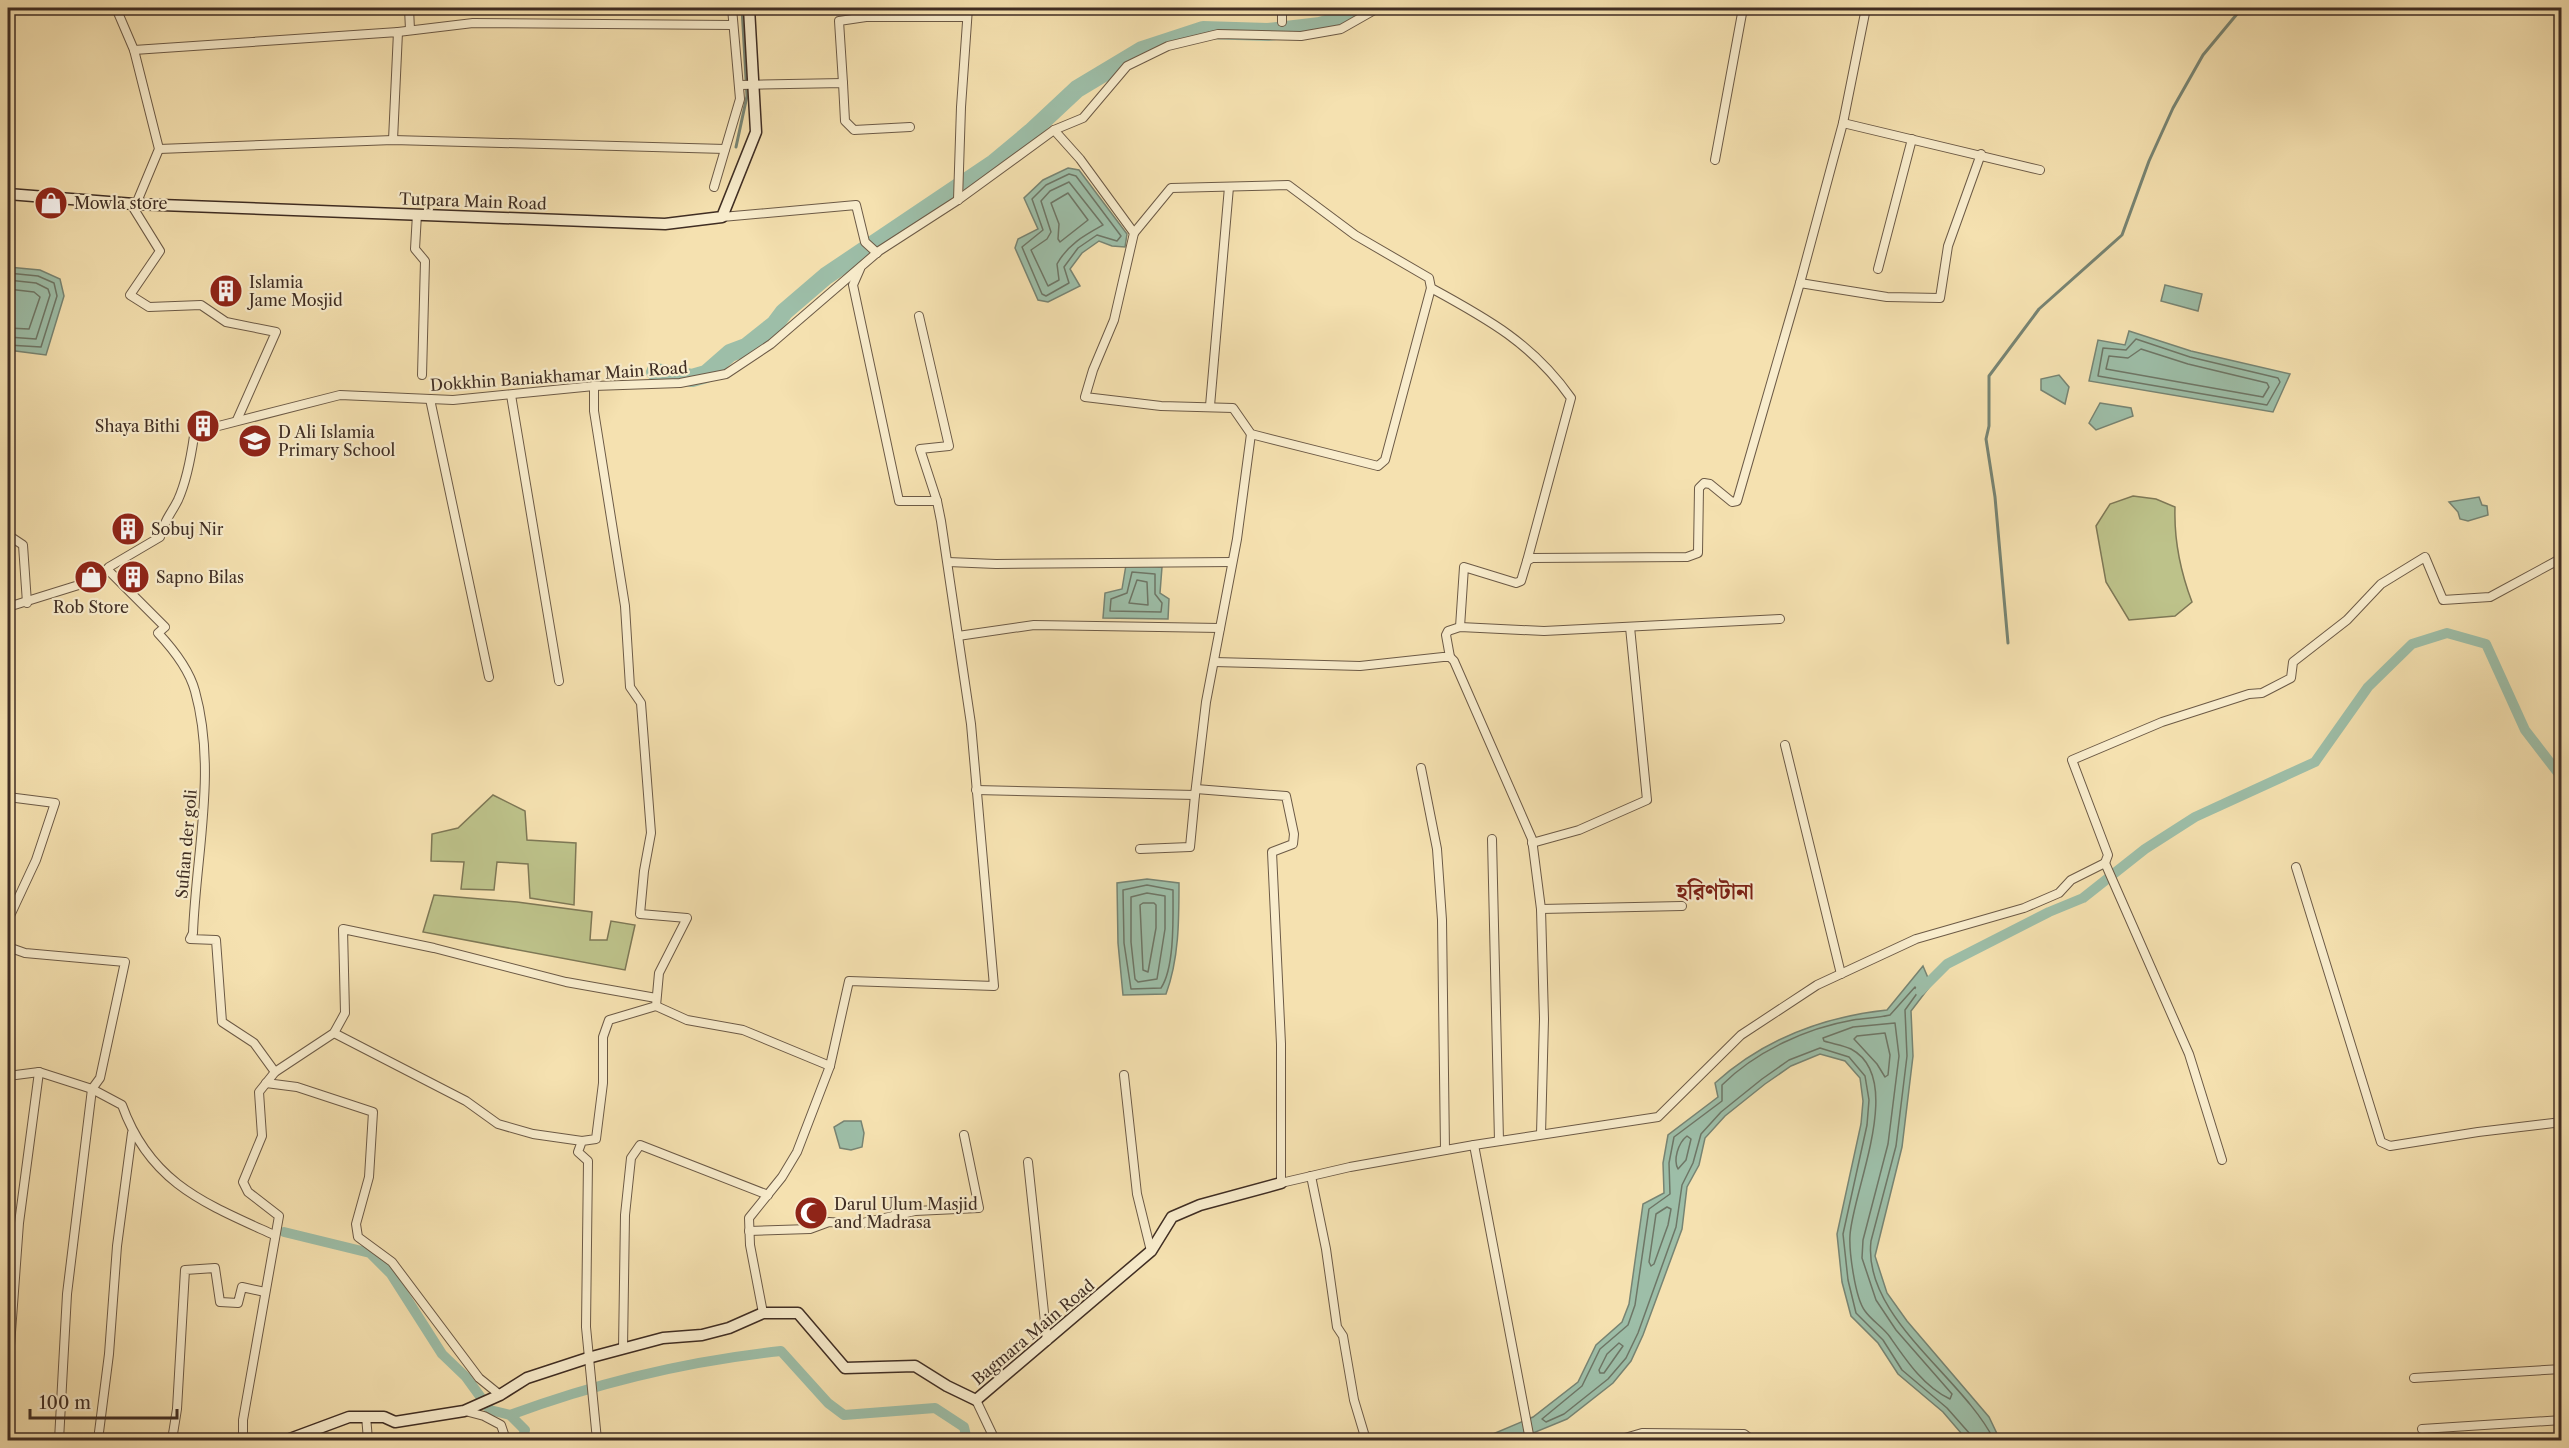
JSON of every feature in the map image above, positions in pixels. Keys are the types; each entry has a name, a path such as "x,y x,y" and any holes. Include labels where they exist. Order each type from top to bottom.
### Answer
{"street":[{"path":"116,8 134,50 159,149 134,207 160,251 130,295 149,307 201,305 226,322 276,332 237,420"},
{"path":"410,8 410,30"},
{"path":"714,187 740,99 732,8"},
{"path":"749,8 756,132 722,217 856,205 865,242 877,253"},
{"path":"958,200 960,107 968,8"},
{"path":"1282,8 1282,22"},
{"name":"Dokkhin Baniakhamar Main Road","path":"8,607 27,603 98,579 108,570 160,537 165,519 177,501 188,471 194,436 203,430 340,395 430,399 511,395 594,386 680,383 726,374 771,344 877,253 958,200 1054,130 1083,118 1127,66 1168,45 1218,34 1311,34 1341,29 1378,8"},
{"path":"1715,160 1743,8"},
{"path":"1527,561 1532,558 1687,557 1698,553 1700,488 1704,483 1710,484 1732,502 1737,501 1843,123 1866,8"},
{"path":"910,127 854,130 845,121 839,21 866,17 967,17"},
{"path":"134,50 398,32 473,23 733,25"},
{"path":"393,140 398,32"},
{"path":"740,85 843,83"},
{"path":"1843,123 1981,154 2040,170"},
{"path":"1054,130 1080,159 1134,233"},
{"path":"1878,269 1911,139"},
{"path":"159,149 393,140 725,149"},
{"path":"1800,283 1887,297 1940,298 1948,246 1981,154"},
{"path":"1288,185 1355,235 1429,278 1431,288 1385,460 1378,466 1251,434 1233,408 1161,406 1085,397 1093,369 1114,320 1134,233 1161,197 1171,188 1288,185"},
{"path":"1210,406 1229,187"},
{"name":"Tutpara Main Road","path":"8,194 134,207 417,214 665,225 722,217"},
{"path":"417,214 415,249 425,261 422,375"},
{"path":"862,264 853,285 899,501 937,501"},
{"path":"1431,288 1498,325 1552,372 1571,399 1521,581 1516,583 1464,567 1460,627"},
{"path":"763,1313 750,1245 749,1218 768,1195 797,1152 831,1066 849,981 994,986 971,724 937,501 920,449 948,446 919,316"},
{"path":"594,386 594,411 625,606 630,687 642,703 651,833 640,914 687,918 659,973 656,1002"},
{"path":"511,395 559,681"},
{"path":"430,399 489,677"},
{"path":"1140,849 1190,847 1195,792 1214,662 1251,434"},
{"path":"8,535 23,545 27,603"},
{"path":"976,790 1195,792 1286,796 1294,834 1293,844 1272,852 1281,1044 1281,1183 1445,1150 1658,1117 1741,1035 1817,985 1916,939 2024,908 2059,893 2071,880 2105,863 2108,855 2072,760 2162,722 2249,694 2262,693 2290,678 2293,662 2347,620 2381,584 2425,557 2443,600 2490,597 2562,558"},
{"path":"948,562 996,564 1232,562"},
{"name":"Sufian der goli","path":"108,570 165,627 158,633 186,671 195,690 203,742 205,797 195,884 193,933 190,939 216,940 222,1023 254,1043 275,1072"},
{"path":"1541,1134 1544,1019 1541,909 1532,843 1478,713 1450,657 1446,635 1448,631 1460,627 1544,631 1780,619"},
{"path":"958,636 1034,626 1220,628"},
{"path":"1532,843 1579,830 1647,800 1630,627"},
{"path":"1214,662 1360,666 1450,657"},
{"path":"1785,745 1841,974"},
{"path":"1421,768 1437,849 1442,920 1445,1150"},
{"path":"8,797 55,802 36,860 8,920"},
{"path":"1492,839 1499,1141"},
{"path":"2105,863 2189,1054 2222,1160"},
{"path":"2296,867 2353,1058 2381,1142 2390,1146 2562,1122"},
{"path":"1541,909 1682,906"},
{"path":"243,1440 243,1420 279,1216 248,1192 243,1182 262,1136 259,1092 275,1072 334,1033 345,1013 343,929 434,948 566,982 656,1002 687,1020 743,1030 831,1066"},
{"path":"8,947 25,953 125,962 100,1078 92,1089 66,1294 59,1440"},
{"path":"334,1033 466,1101 498,1124 533,1134 582,1141 596,1139 603,1083 603,1036 609,1020 656,1002"},
{"path":"8,1373 19,1224 39,1072"},
{"path":"8,1076 39,1072 92,1089 122,1105 132,1133 164,1174 208,1205 274,1235"},
{"path":"1124,1075 1137,1194 1151,1251"},
{"path":"266,1083 297,1087 373,1112 369,1177 356,1224 358,1237 392,1262 479,1378 497,1396"},
{"path":"98,1440 109,1354 117,1246 132,1133"},
{"path":"750,1231 810,1229 829,1222 858,1224 915,1211 979,1208 964,1135"},
{"path":"582,1141 579,1152 588,1161 585,1282 588,1358 597,1440"},
{"path":"622,1349 625,1215 631,1158 640,1144 768,1195"},
{"path":"1474,1145 1530,1440"},
{"path":"1028,1162 1047,1341"},
{"path":"1311,1176 1326,1249 1337,1327 1343,1336 1354,1400 1366,1440"},
{"name":"Bagmara Main Road","path":"287,1440 340,1419 366,1416 395,1422 469,1409 527,1378 588,1358 663,1338 702,1335 729,1328 763,1313 798,1313 845,1368 915,1366 976,1400 1151,1251 1172,1217 1200,1205 1281,1183"},
{"path":"172,1440 177,1409 185,1270 216,1268 220,1302 238,1304 242,1287 265,1292"},
{"path":"2414,1378 2562,1370"},
{"path":"976,1400 995,1440"},
{"path":"469,1409 501,1425 506,1440"},
{"path":"366,1416 368,1440"},
{"path":"2422,1429 2562,1420"},
{"path":"1618,1440 1642,1433 1743,1434 1752,1440"}],"green space":[{"path":"2133,496 2156,499 2175,507 2179,555 2192,602 2175,616 2129,620 2106,582 2096,526 2110,504"},
{"path":"493,795 525,811 527,840 576,843 574,905 530,898 528,864 497,862 494,890 461,889 464,862 431,861 432,834 458,828"},
{"path":"434,895 517,902 592,912 590,940 607,940 611,921 635,925 625,970 423,932"}],"water":[{"path":"1068,168 1079,170 1127,234 1125,247 1112,246 1099,241 1082,253 1070,269 1080,286 1048,302 1038,300 1015,248 1018,239 1038,229 1024,198 1043,180"},
{"path":"8,267 40,270 60,279 64,296 46,355 8,350"},
{"path":"2165,285 2202,294 2198,311 2161,301"},
{"path":"2129,331 2191,351 2290,374 2273,412 2089,381 2098,340 2125,345"},
{"path":"2059,375 2069,387 2065,404 2041,390 2041,379"},
{"path":"2100,403 2131,408 2133,416 2096,430 2089,423"},
{"path":"2479,497 2482,505 2487,506 2488,515 2468,521 2460,519 2458,512 2449,502"},
{"path":"1126,565 1162,567 1160,593 1169,599 1168,619 1103,618 1105,593 1122,589"},
{"path":"1147,879 1179,883 1174,967 1166,994 1123,995 1118,943 1117,883"},
{"path":"1923,966 1931,985 1911,1011 1913,1056 1902,1147 1875,1256 1887,1293 1907,1321 1989,1417 2000,1440 1967,1440 1943,1412 1898,1374 1878,1343 1851,1316 1842,1282 1837,1234 1861,1124 1863,1101 1860,1078 1845,1061 1820,1054 1791,1066 1765,1084 1725,1116 1705,1138 1699,1165 1687,1187 1682,1229 1643,1335 1631,1361 1613,1383 1567,1419 1516,1440 1463,1440 1493,1434 1533,1417 1578,1382 1596,1345 1622,1322 1629,1304 1643,1204 1664,1193 1663,1163 1668,1135 1718,1097 1715,1083 1753,1054 1795,1033 1840,1018 1887,1010"},
{"path":"844,1121 861,1121 864,1133 862,1147 851,1150 840,1148 834,1127"}],"waterway":[{"path":"736,147 747,96 742,8"},
{"path":"655,372 692,378 706,374 730,353 746,347 775,324 784,312 826,276 994,163 1077,89 1142,50 1203,30 1268,32 1320,26 1344,19 1366,8"},
{"path":"2008,643 1995,497 1986,439 1989,426 1989,376 2039,309 2122,235 2149,161 2173,108 2203,55 2242,8"},
{"path":"1920,991 1947,964 2049,912 2083,898 2145,849 2195,817 2315,762 2368,687 2412,644 2447,633 2486,644 2525,730 2562,778"},
{"path":"284,1232 370,1253 391,1274 442,1354 466,1377 490,1410 510,1415 525,1430 522,1440"},
{"path":"510,1415 577,1392 644,1374 746,1355 781,1351 828,1403 844,1415 935,1408 964,1427 967,1440"}],"place":[{"name":"Mowla store","path":"51,203"},
{"name":"Islamia Jame Mosjid","path":"226,291"},
{"name":"Shaya Bithi","path":"203,426"},
{"name":"D Ali Islamia Primary School","path":"255,441"},
{"name":"Sobuj Nir","path":"128,529"},
{"name":"Rob Store","path":"91,577"},
{"name":"Sapno Bilas","path":"133,577"},
{"name":"Darul Ulum Masjid and Madrasa","path":"811,1213"}],"district":[{"name":"হরিণটানা","path":"1715,891"}]}
